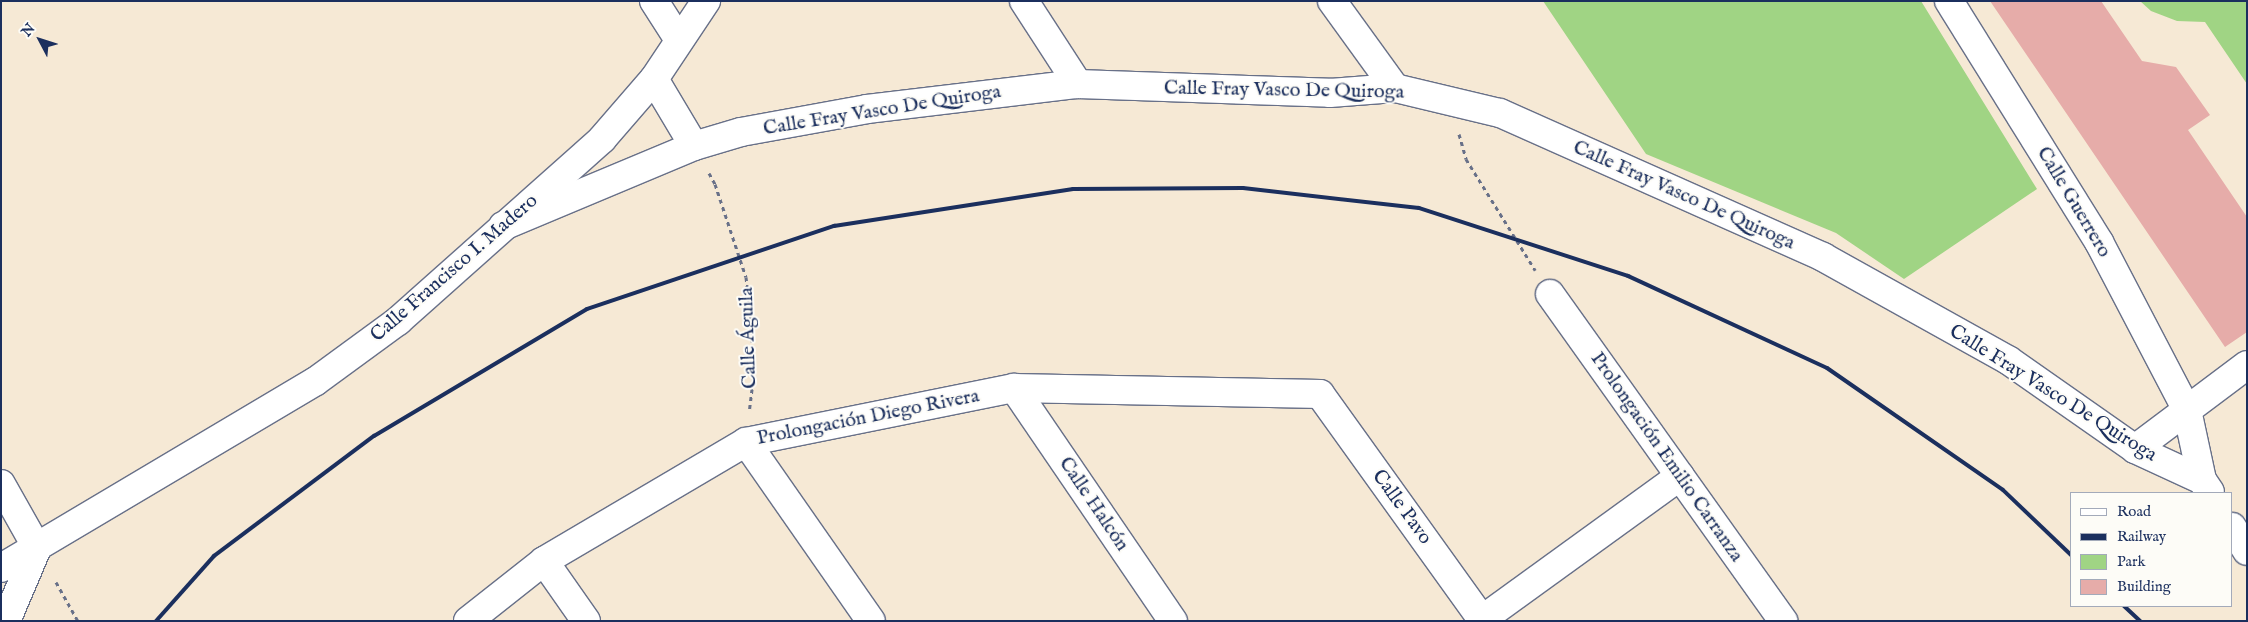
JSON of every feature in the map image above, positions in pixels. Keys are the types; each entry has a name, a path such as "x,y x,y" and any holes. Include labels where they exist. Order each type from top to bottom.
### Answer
{"street":[{"path":"654,1 679,40"},
{"name":"Calle Francisco I. Madero","path":"1,568 316,381 398,321 602,139 654,79 706,1"},
{"path":"1024,1 1078,84"},
{"path":"1332,1 1395,88"},
{"name":"Calle Guerrero","path":"1949,1 2099,242 2187,410"},
{"path":"654,79 694,146"},
{"name":"Calle Fray Vasco De Quiroga","path":"503,226 694,146 741,132 867,109 1078,84 1330,93 1395,88 1500,113 1823,257 2008,360 2135,449 2206,487"},
{"name":"Prolongación Emilio Carranza","path":"1550,294 1783,621"},
{"path":"2135,449 2247,365"},
{"name":"Prolongación Diego Rivera","path":"468,621 544,561 746,442 1014,388 1320,394"},
{"name":"Calle Halcón","path":"1014,388 1173,621"},
{"name":"Calle Pavo","path":"1320,394 1482,620"},
{"path":"2187,410 2206,487"},
{"path":"746,442 871,621"},
{"path":"1482,620 1680,476"},
{"path":"1,484 37,548 6,621"},
{"path":"2233,529 2247,551"},
{"path":"544,561 586,621"}],"path":[{"path":"1450,102 1466,159 1550,294"},
{"name":"Calle Águila","path":"694,146 715,184 746,277 752,330 753,381 746,442"},
{"path":"37,548 78,621"}],"green space":[{"path":"1543,1 1921,1 2037,189 1904,279 1836,233 1646,154"},
{"path":"2140,1 2247,1 2247,84 2205,22 2177,21 2151,11"}],"building":[{"path":"1990,1 2101,1 2142,61 2176,67 2210,115 2188,130 2247,217 2247,332 2225,347"}],"railway":[{"path":"156,621 214,556 374,436 587,309 834,226 1073,189 1243,188 1419,208 1628,276 1827,368 2003,490 2070,554"},
{"path":"2125,607 2140,621"}]}
